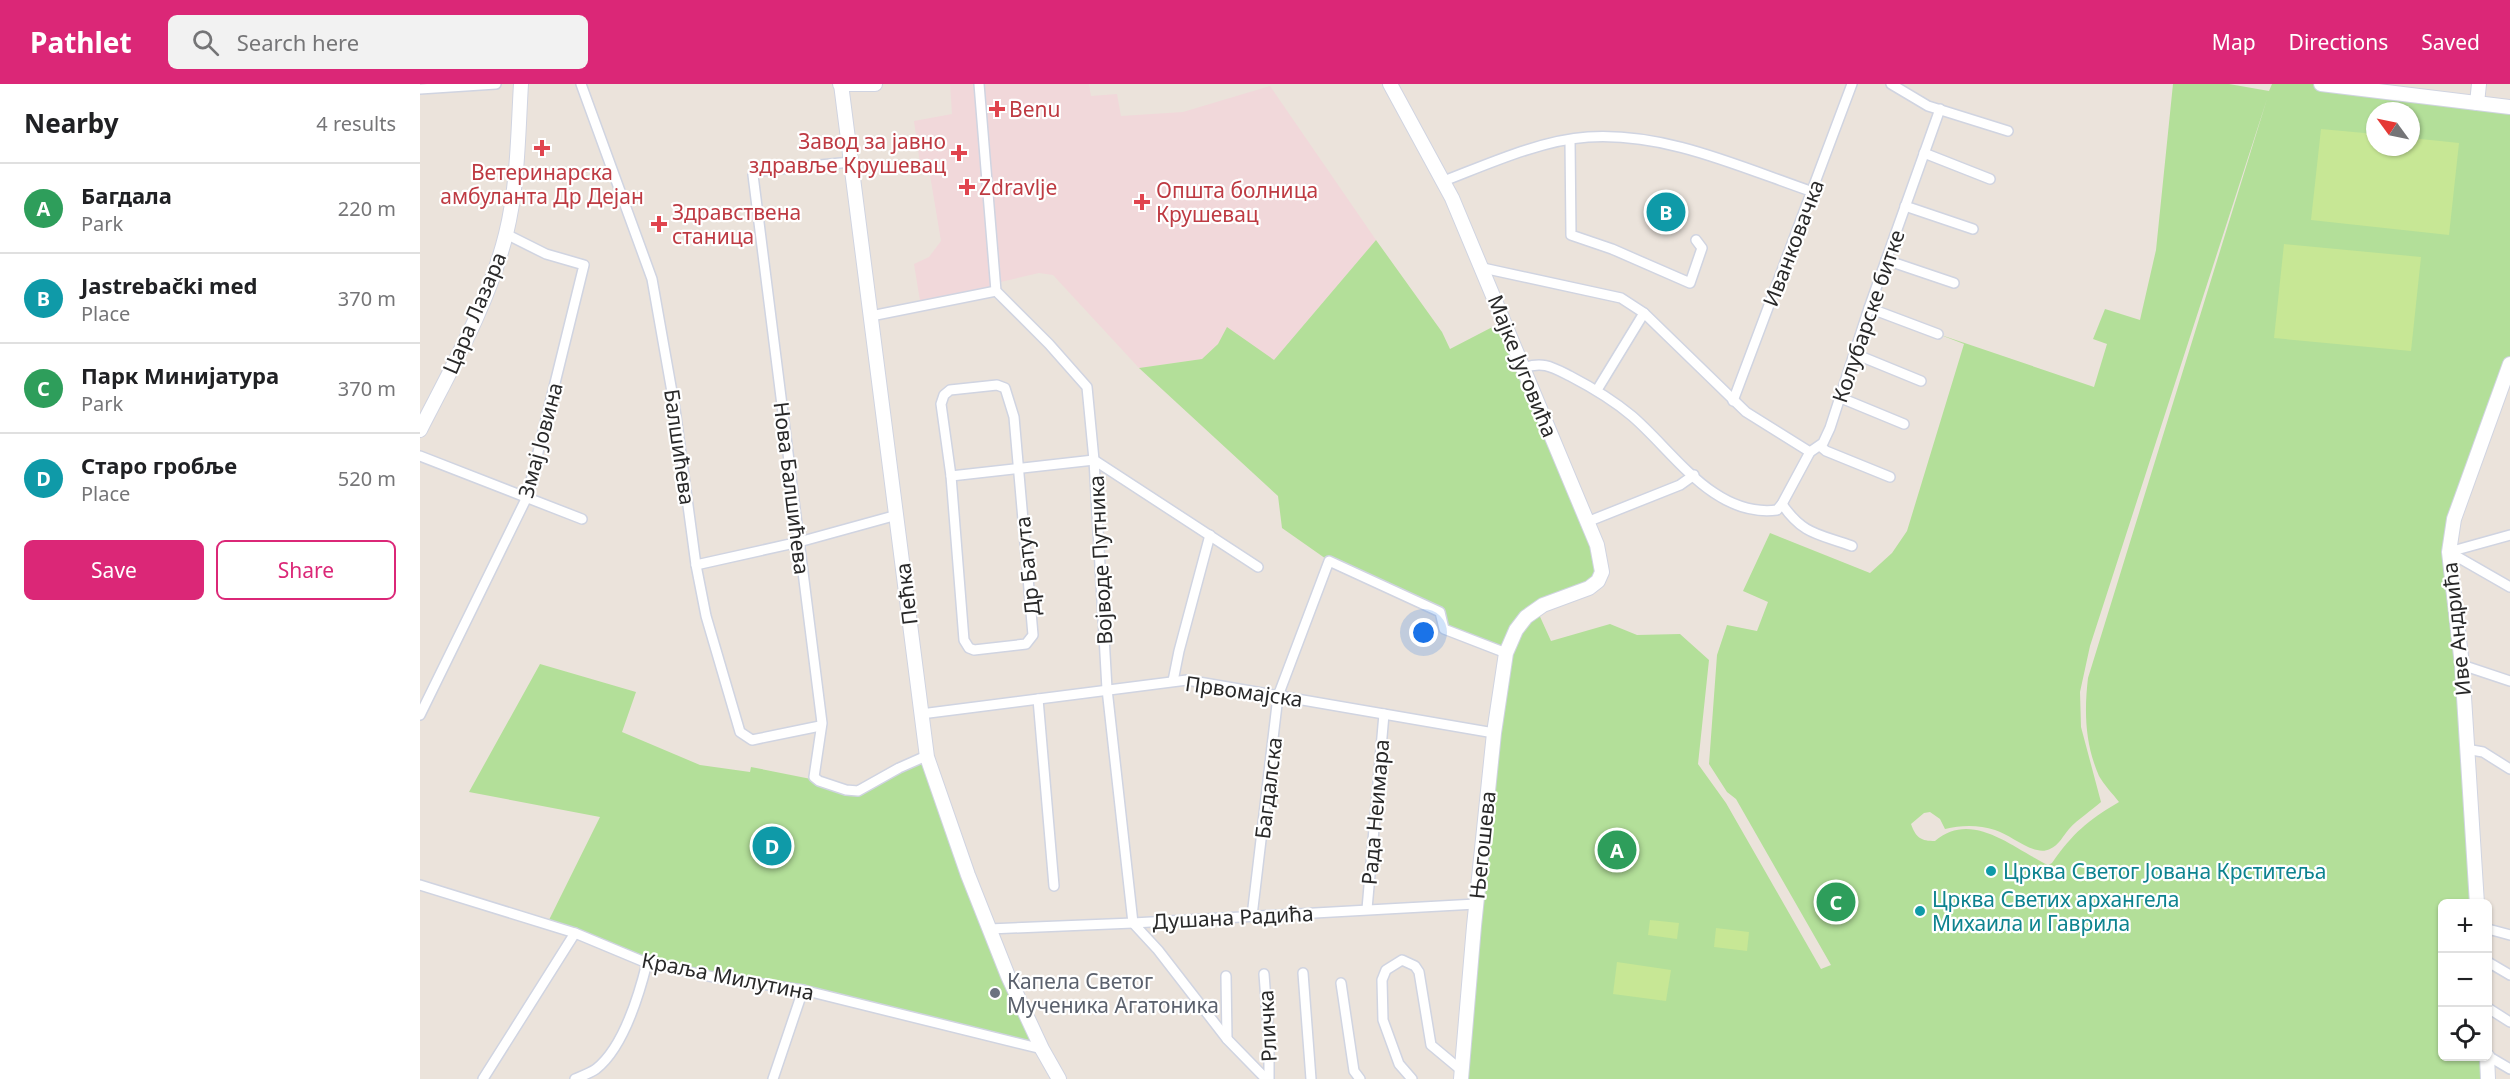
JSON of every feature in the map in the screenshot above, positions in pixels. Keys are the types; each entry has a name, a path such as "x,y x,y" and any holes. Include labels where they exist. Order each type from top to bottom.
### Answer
{"street":[{"path":"420,89 496,84"},
{"name":"Цара Лазара","path":"420,430 484,298 506,234 515,172 521,84"},
{"name":"Балшићева","path":"581,84 652,279 675,409 696,565 706,616 743,736 752,740 820,726"},
{"path":"841,84 875,84"},
{"name":"Пећка","path":"841,84 926,756 988,929 1042,1049 1059,1079"},
{"path":"871,316 996,291 979,84"},
{"name":"Мајке Југовића","path":"1390,84 1444,181 1483,268 1601,559 1602,572 1598,582 1589,588 1543,605 1526,617"},
{"name":"Иванковачка","path":"1733,400 1852,84"},
{"path":"1891,84 1928,106 2008,131"},
{"path":"2321,84 2510,107"},
{"path":"2476,103 2479,84"},
{"name":"Колубарске битке","path":"1820,446 1830,428 1841,398 1869,308 1940,109"},
{"path":"1444,181 1509,157 1570,140 1610,137 1656,141 1813,192"},
{"path":"1570,140 1571,235 1612,249 1690,283 1702,248 1696,240"},
{"path":"1924,153 1990,179"},
{"name":"Нова Балшићева","path":"850,162 758,171 753,175 822,723 814,777 819,781 846,790 858,791 926,756"},
{"path":"1905,206 1973,229"},
{"name":"Змај Јовина","path":"420,715 527,497 584,265 546,254 506,234"},
{"path":"1886,260 1954,283"},
{"path":"1483,268 1621,298 1644,314 1733,400 1761,423 1810,452"},
{"name":"Војводе Путника","path":"996,291 1049,344 1087,387 1094,460 1107,689 1133,924"},
{"path":"1869,308 1938,334"},
{"path":"1597,390 1644,314"},
{"path":"1856,354 1921,381"},
{"path":"1523,368 1537,363 1554,368 1597,390 1635,419 1717,496 1734,506 1750,510 1779,507 1804,529 1852,546"},
{"name":"Иве Андрића","path":"2477,899 2462,665 2449,552 2454,519 2510,364"},
{"name":"Др Батута","path":"997,385 1005,388 1014,417 1033,635 1026,644 974,650 965,645 951,476 941,404 944,395 950,390 972,386 997,385"},
{"path":"1841,398 1904,424"},
{"path":"1779,507 1810,452 1820,446 1826,452 1890,477"},
{"path":"420,456 582,519"},
{"path":"951,476 1094,460 1258,567"},
{"path":"1587,522 1680,485 1694,475"},
{"path":"696,565 798,542 897,515"},
{"path":"1173,681 1210,535"},
{"path":"2449,552 2510,535"},
{"path":"2449,552 2510,587"},
{"name":"Багдалска","path":"1252,916 1278,696 1329,561 1440,612 1444,629 1506,653"},
{"name":"Његошева","path":"1461,1075 1494,733 1506,653 1516,630 1526,617"},
{"path":"2462,665 2510,681"},
{"name":"Првомајска","path":"921,714 1173,681 1211,683 1494,733"},
{"path":"1038,699 1054,886"},
{"name":"Рада Неимара","path":"1367,909 1384,714"},
{"path":"2466,749 2483,752 2510,768"},
{"name":"Краља Милутина","path":"420,885 575,933 647,963 712,977 804,990 1042,1049"},
{"name":"Душана Радића","path":"988,929 1133,924 1476,904"},
{"path":"1133,924 1158,951 1227,1038 1268,1079"},
{"path":"2492,930 2510,934"},
{"path":"483,1079 575,933"},
{"path":"1412,1079 1399,1064 1383,1020 1382,980 1386,970 1402,960 1415,966 1419,972 1431,1045 1461,1075"},
{"path":"575,1079 597,1068 615,1046 636,1004 647,963"},
{"path":"2492,965 2510,975"},
{"path":"1303,973 1311,1079"},
{"name":"Рличка","path":"1264,974 1269,1041 1268,1079"},
{"path":"1226,976 1227,1038"},
{"path":"1341,983 1354,1071 1360,1079"},
{"path":"773,1079 804,990"},
{"path":"2492,1011 2510,1022"},
{"path":"2492,1059 2510,1069"},
{"path":"2487,1061 2488,1079"}],"shaded area":[{"name":"Општа болница Крушевац","path":"950,84 1089,84 1091,96 1117,94 1121,116 1183,112 1270,86 1376,240 1274,360 1218,344 1202,359 1139,368 1053,275 1039,273 996,283 996,291 921,307 914,264 929,257 941,241 928,163 920,164 914,121 952,114"}],"green space":[{"path":"2173,84 2229,84 2269,91 2272,84 2321,84 2510,107 2510,364 2450,535 2477,899 2438,899 2438,1061 2487,1061 2488,1079 1461,1079 1506,653 1444,629 1440,612 1329,561 1282,528 1278,496 1139,368 1202,359 1218,344 1227,327 1274,360 1376,240 1442,332 1450,349 1504,321 1591,530 1598,581 1537,610 1551,641 1610,624 1637,635 1680,634 1709,660 1698,764 1726,803 1821,969 1831,965 1736,799 1727,792 1709,764 1717,655 1727,625 1757,631 1768,602 1743,591 1770,533 1870,573 1892,553 1907,531 1964,344 1938,334 2094,387 2107,344 2093,339 2105,309 2140,320 2156,250","holes":["2267,99 2088,678 2086,703 2088,740 2099,776 2119,802 2081,828 2048,865 2007,842 1978,830 1963,829 1949,832 1935,841 1917,836 1911,824 1924,813 1930,812 1940,819 1945,829 1970,826 1989,828 2030,848 2044,851 2056,845 2073,825 2101,802 2081,727 2080,692 2090,646"]},
{"path":"2321,129 2366,133 2366,156 2420,156 2420,139 2459,143 2449,235 2311,220"},
{"path":"2284,244 2421,257 2411,351 2274,338"},
{"path":"540,664 636,692 622,732 700,765 750,772 751,767 821,781 864,793 927,757 1042,1049 804,990 647,963 547,924 600,817 469,792"},
{"path":"1650,920 1679,923 1677,939 1648,935"},
{"path":"1716,928 1749,932 1747,951 1714,947"},
{"path":"1617,962 1671,970 1666,1001 1613,994"}],"place":[{"name":"Benu","path":"997,109"},
{"name":"Ветеринарска амбуланта Др Дејан","path":"542,148"},
{"name":"Завод за јавно здравље Крушевац","path":"959,153"},
{"name":"Zdravlje","path":"967,187"},
{"name":"Општа болница Крушевац","path":"1142,202"},
{"name":"Jastrebački med","path":"1666,212"},
{"name":"Здравствена станица","path":"659,224"},
{"name":"Старо гробље","path":"772,846"},
{"name":"Багдала","path":"1617,850"},
{"name":"Црква Светог Јована Крститеља","path":"1991,871"},
{"name":"Парк Минијатура","path":"1836,902"},
{"name":"Црква Светих архангела Михаила и Гаврила","path":"1920,911"},
{"name":"Капела Светог Мученика Агатоника","path":"995,993"}]}
